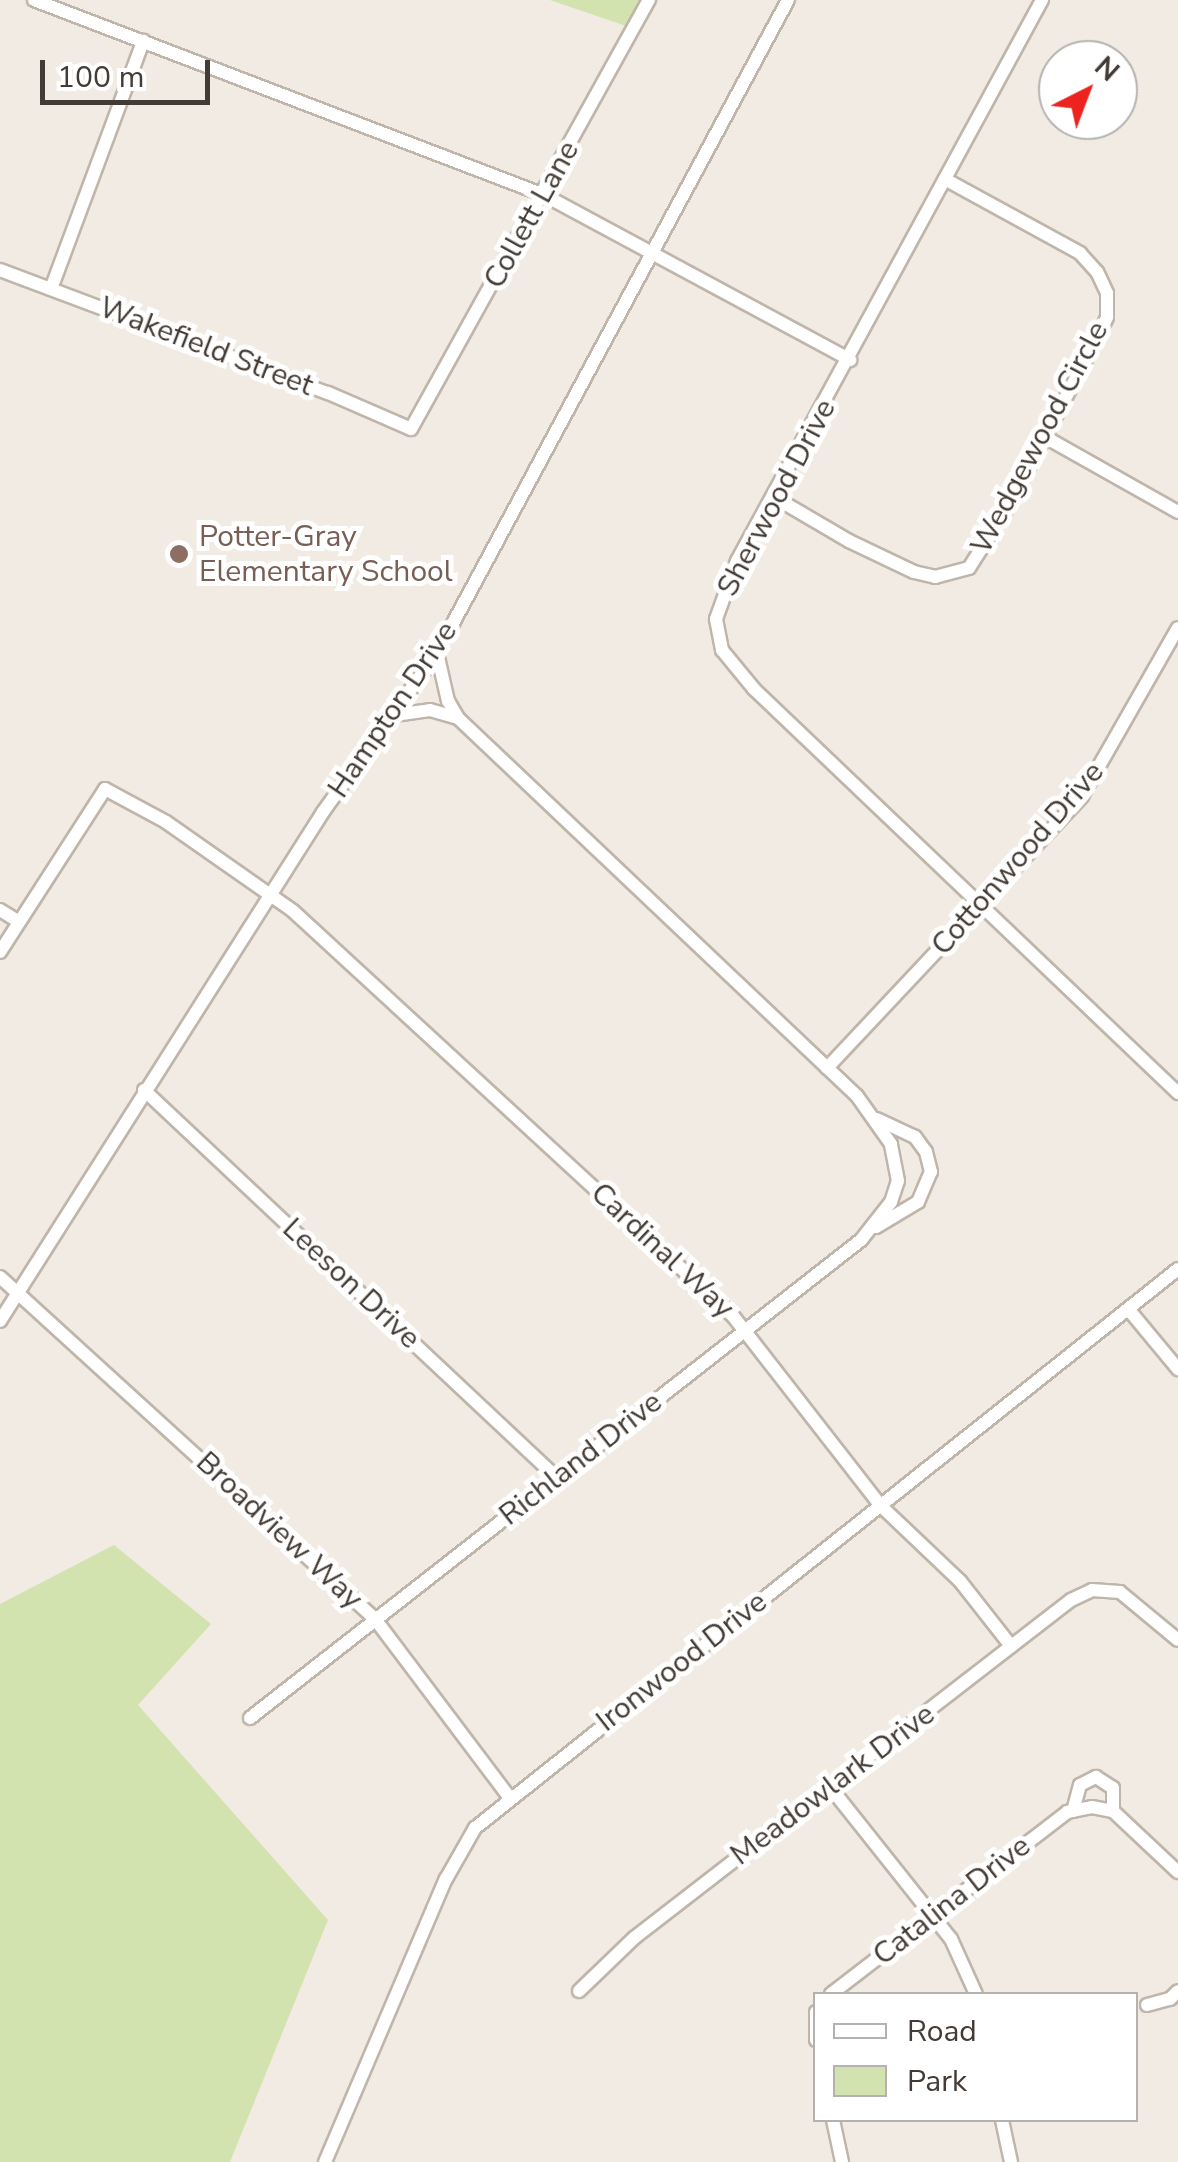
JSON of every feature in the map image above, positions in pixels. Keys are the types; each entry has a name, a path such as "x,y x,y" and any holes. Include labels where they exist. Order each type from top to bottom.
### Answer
{"street":[{"path":"34,0 544,195 850,360"},
{"name":"Collett Lane","path":"411,428 544,195 649,0"},
{"name":"Hampton Drive","path":"0,1321 271,894 388,716 437,653 788,0"},
{"name":"Sherwood Drive","path":"1042,0 774,497 724,593 716,619 722,650 754,689 1178,1093"},
{"path":"51,288 142,41"},
{"name":"Wedgewood Circle","path":"774,497 914,572 950,576 967,570 977,559 1045,437 1107,316 1104,282 1080,253 945,178"},
{"name":"Wakefield Street","path":"0,270 411,428"},
{"path":"1045,437 1178,512"},
{"name":"Cottonwood Drive","path":"827,1068 1089,788 1176,637"},
{"path":"437,653 448,701 458,718 827,1068 874,1118 915,1137 926,1152 931,1172 918,1202 872,1229"},
{"path":"388,716 430,710 458,718"},
{"name":"Cardinal Way","path":"19,922 91,805 107,788 166,822 271,894 392,1000 746,1330 881,1506 960,1582 1011,1646"},
{"path":"0,910 19,922 0,952"},
{"name":"Leeson Drive","path":"144,1090 557,1478"},
{"name":"Richland Drive","path":"250,1718 872,1229 896,1186 896,1156 874,1118"},
{"name":"Ironwood Drive","path":"325,2162 458,1853 482,1821 1178,1269"},
{"name":"Broadview Way","path":"0,1277 375,1619 510,1798"},
{"path":"1129,1310 1178,1370"},
{"name":"Meadowlark Drive","path":"579,1991 634,1938 1072,1600 1095,1590 1128,1595 1178,1640"},
{"name":"Catalina Drive","path":"834,1992 1060,1816 1073,1810 1078,1788 1096,1776 1113,1788 1113,1811"},
{"path":"830,1786 933,1916 959,1953 975,1992"},
{"path":"1073,1810 1092,1807 1113,1811 1178,1872"},
{"path":"1147,2005 1170,1999 1178,1991"},
{"path":"833,2122 842,2162"},
{"path":"1002,2122 1011,2162"}],"green space":[{"path":"550,0 640,0 626,26"},
{"path":"114,1545 211,1624 138,1705 328,1920 230,2162 0,2162 0,1604"}],"place":[{"name":"Potter-Gray Elementary School","path":"179,554"}]}
